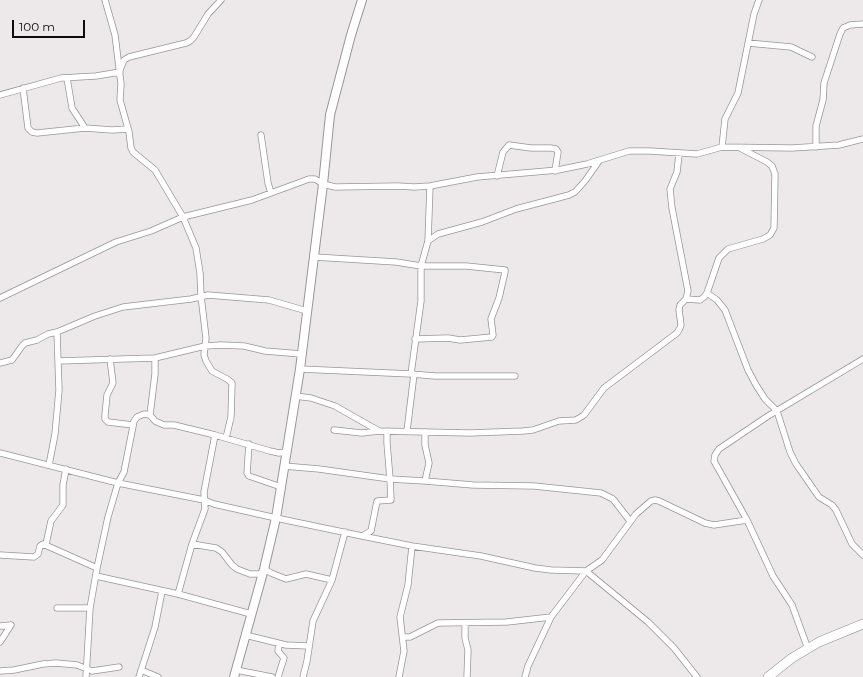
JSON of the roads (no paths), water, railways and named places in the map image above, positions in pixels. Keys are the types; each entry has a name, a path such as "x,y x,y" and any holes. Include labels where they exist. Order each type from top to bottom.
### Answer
{"main road":[{"path":"768,677 777,674 792,658 820,642 862,626"}],"street":[{"path":"105,0 115,35 120,72 120,100 133,152 153,168 183,217 193,240 197,254 200,273 205,346 204,355 212,371 227,379 232,384 231,417 226,438"},
{"path":"120,72 124,60 129,56 190,41 208,14 221,0"},
{"path":"272,677 235,674 276,518 300,369 330,115 351,35 362,0"},
{"path":"722,147 726,119 738,93 754,14 759,0"},
{"path":"816,147 816,126 823,100 824,82 840,34 843,28 850,25 863,24"},
{"path":"748,43 791,48 812,57"},
{"path":"0,95 48,81 120,72"},
{"path":"66,78 72,108 85,128"},
{"path":"23,88 28,128 32,132 37,133 85,128 112,130 128,129"},
{"path":"261,135 268,184 271,193"},
{"path":"0,298 110,245 152,231 183,217 242,204 309,179 315,178 323,184 336,187 430,186 477,177 555,170 587,164 622,153 634,151 679,154 704,153 722,147 816,147 839,145 863,138"},
{"path":"497,176 503,152 505,147 509,145 556,149 558,152 555,170"},
{"path":"686,299 700,300 708,293 719,258 723,253 728,249 763,239 770,235 774,228 775,174 772,166 739,148"},
{"path":"334,430 362,433 380,431 470,433 523,431 559,421 576,420 581,418 604,388 677,333 680,328 680,305 686,299 688,291 670,200 670,189 677,172 679,154"},
{"path":"428,241 443,232 477,224 516,209 570,195 580,187 599,160"},
{"path":"587,164 592,170"},
{"path":"407,431 415,339 421,301 421,266 428,241 430,186"},
{"path":"314,257 390,262 421,266 466,266 502,269 505,272 499,298 491,319 492,337 460,340 415,339"},
{"path":"708,293 717,300 725,310 748,370 765,399 777,411 790,452 796,464 819,497 832,505 836,510 852,544 863,556"},
{"path":"0,363 12,360 25,343 57,332 95,316 123,307 208,295 261,298 307,311"},
{"path":"49,465 55,434 59,390 57,332"},
{"path":"58,361 155,358 205,346 233,345 265,351 301,354"},
{"path":"150,415 155,374 155,358"},
{"path":"110,359 113,383 107,395 105,420 108,422 133,425"},
{"path":"808,649 792,605 773,576 747,520 714,461 714,455 720,449 777,411 863,359"},
{"path":"300,369 434,376 515,376"},
{"path":"295,396 311,398 335,406 380,431"},
{"path":"86,677 90,608 97,568 108,517 118,483 124,472 134,421 140,415 150,415 164,425 174,425 279,453 287,452"},
{"path":"362,536 371,531 377,501 391,500 388,470 387,431"},
{"path":"425,432 425,445 429,463 425,481"},
{"path":"178,594 192,544 205,509 204,492 215,435"},
{"path":"249,444 247,473 250,476 281,487"},
{"path":"0,453 118,483 204,500 214,504 362,536 412,546 481,556 535,568 586,571 648,622 676,651 697,677"},
{"path":"284,466 319,469 383,479 473,485 534,486 601,493 613,499 630,521"},
{"path":"46,544 51,520 63,505 63,485 66,470"},
{"path":"383,479 388,470"},
{"path":"525,677 528,666 551,616 586,571 602,560 630,521 651,501 655,500 705,523 714,525 747,520"},
{"path":"303,677 315,615 332,580 345,532"},
{"path":"0,555 34,557 38,554 41,545 46,544 97,568"},
{"path":"192,544 216,548 222,552 237,569 250,574 263,572 286,578 306,574 332,580"},
{"path":"399,677 403,661 404,637 400,617 401,608 408,585 412,546"},
{"path":"96,576 178,594 251,614"},
{"path":"139,677 155,627 162,591"},
{"path":"57,608 90,608"},
{"path":"404,637 410,637 438,623 490,621 507,622 551,616"},
{"path":"465,623 465,638 468,650 467,677"},
{"path":"0,626 11,625 0,642"},
{"path":"245,635 279,644 309,646"},
{"path":"278,677 284,658 278,651 279,644"},
{"path":"0,671 14,670 37,664 56,663 76,665 92,671 119,667"},
{"path":"141,670 158,677"}]}
